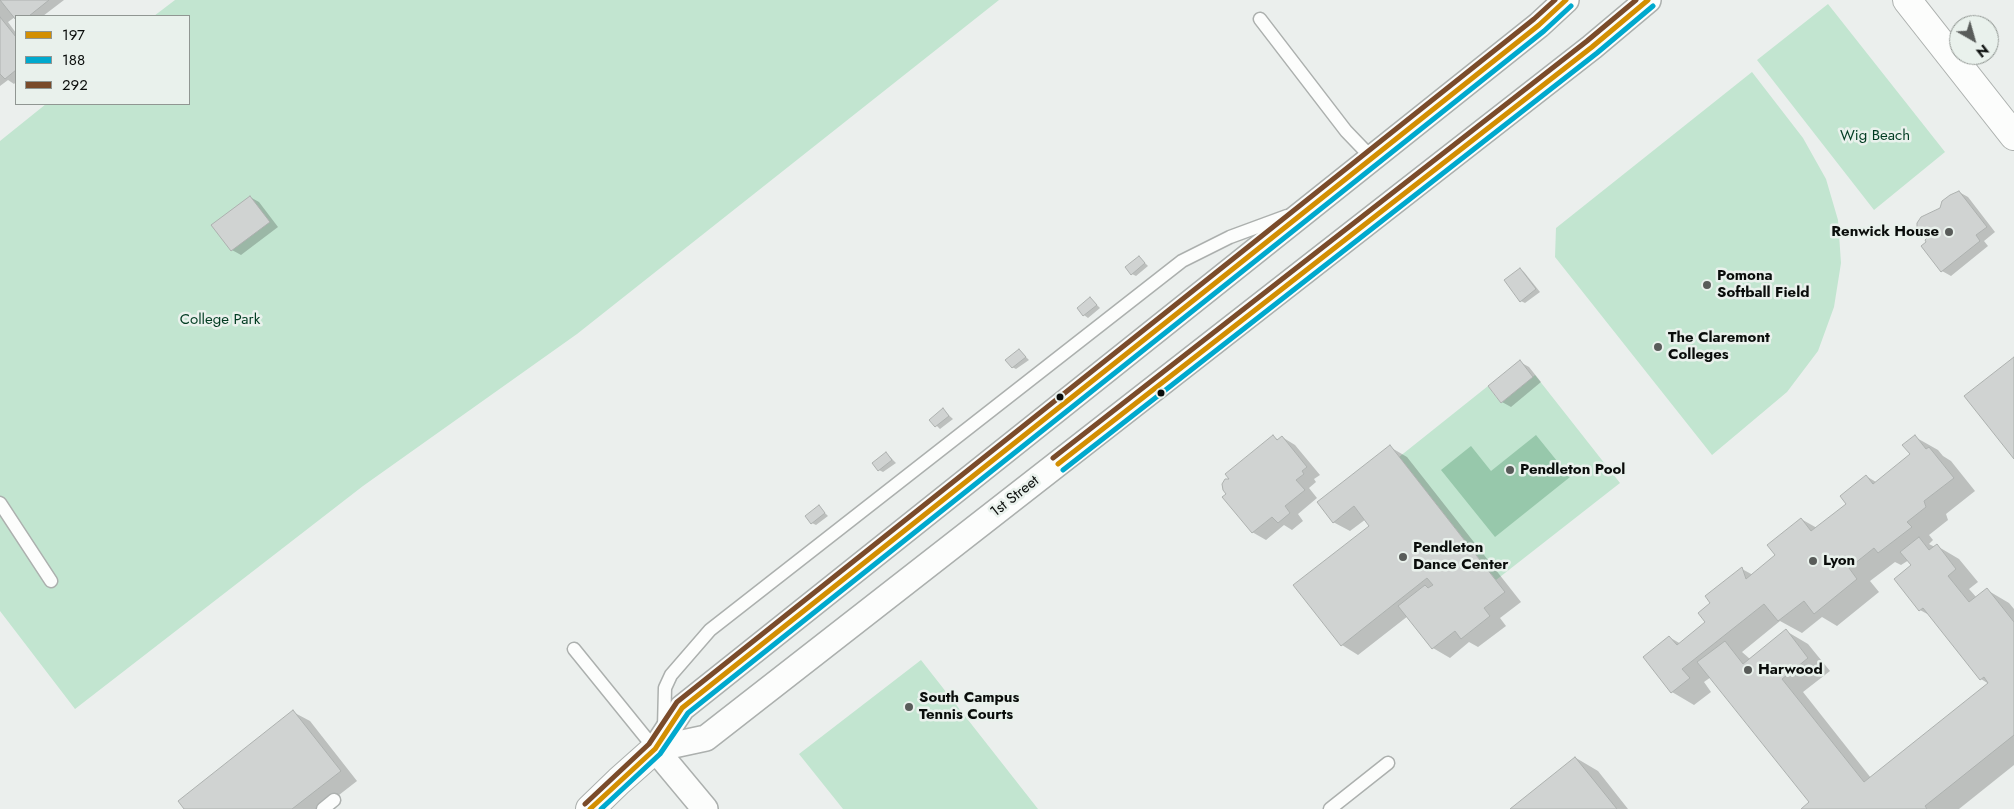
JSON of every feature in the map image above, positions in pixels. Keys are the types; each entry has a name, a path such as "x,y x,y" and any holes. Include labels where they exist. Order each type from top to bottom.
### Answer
{"street":[{"name":"1st Street","path":"590,809 660,742 682,708 1539,25 1566,0"},
{"name":"1st Street","path":"660,742 706,738 1592,47 1648,0"},
{"path":"1907,0 2014,136"},
{"path":"660,742 705,809"}],"lane":[{"path":"1260,19 1346,131 1371,157"},
{"path":"660,742 665,688 671,675 710,630 1182,262 1230,237 1306,210"},
{"path":"0,503 51,581"},
{"path":"574,649 660,742"},
{"path":"1330,809 1388,763"},
{"path":"323,809 334,800"}],"green space":[{"name":"College Park","path":"175,0 999,0 577,334 363,486 75,709 0,611 0,141 45,105 190,105 190,15 155,15"},
{"name":"Wig Beach","path":"1828,4 1945,152 1874,210 1757,60"},
{"name":"Pomona Softball Field","path":"1752,72 1803,138 1826,179 1838,220 1841,263 1834,307 1818,351 1787,392 1712,455 1555,257 1556,228"},
{"name":"Pendleton Pool","path":"1535,375 1620,483 1496,580 1399,457 1488,386 1501,403"},
{"name":"South Campus Tennis Courts","path":"921,660 1038,809 843,809 799,754"}],"shaded area":[{"path":"1536,435 1570,477 1495,537 1441,470 1471,446 1491,471"}],"building":[{"path":"0,0 49,0 30,15 15,15 15,19"},
{"path":"0,17 15,36 15,71 5,79 0,74"},
{"name":"Renwick House","path":"1959,191 1987,227 1976,235 1980,241 1941,272 1921,246 1926,242 1927,238 1917,230 1917,223 1921,217 1940,208 1942,201"},
{"path":"250,196 270,222 231,251 211,225"},
{"path":"1139,256 1145,263 1131,275 1125,267"},
{"path":"1520,268 1536,289 1520,302 1504,280"},
{"path":"1090,297 1097,305 1083,316 1077,308"},
{"path":"1019,349 1026,357 1012,368 1005,360"},
{"path":"2014,357 2014,459 1964,396"},
{"path":"1520,360 1533,377 1501,403 1488,386"},
{"path":"943,408 949,416 935,427 929,420"},
{"path":"1273,435 1277,440 1282,436 1307,467 1302,471 1304,474 1296,480 1305,490 1285,506 1290,513 1278,523 1272,517 1252,533 1222,497 1226,494 1222,484 1225,479 1229,479 1225,474"},
{"name":"Lyon","path":"1915,435 1926,449 1929,447 1954,478 1924,501 1926,507 1907,522 1912,527 1878,553 1874,548 1849,568 1857,579 1814,614 1804,601 1778,621 1764,604 1682,669 1690,678 1671,693 1643,657 1669,636 1677,645 1705,622 1698,613 1710,603 1705,596 1742,567 1746,579 1775,555 1767,545 1801,518 1811,531 1846,504 1840,496 1866,475 1873,484 1910,454 1902,445"},
{"name":"Pendleton Dance Center","path":"1390,445 1505,592 1484,608 1490,616 1461,639 1455,631 1432,649 1398,606 1425,585 1428,588 1433,585 1427,578 1341,646 1293,585 1369,526 1354,506 1333,523 1317,502"},
{"path":"886,452 892,460 878,471 872,463"},
{"path":"819,505 825,513 811,524 805,516"},
{"name":"Harwood","path":"1919,537 1929,550 1937,544 1956,569 1948,576 1969,602 1987,588 2014,622 2014,735 1925,806 1927,809 1801,809 1809,802 1697,662 1725,641 1743,664 1786,629 1808,658 1782,679 1864,782 1988,683 1984,677 1980,680 1923,608 1919,611 1894,579 1911,565 1900,552"},
{"path":"293,710 341,771 292,809 184,809 178,801"},
{"path":"1575,757 1617,809 1510,809"}],"transit line":[{"name":"292","path":"585,804 649,744 677,702 1534,19 1555,0"},
{"name":"197","path":"590,809 655,749 682,708 1539,25 1566,0"},
{"name":"292","path":"1053,458 1587,41 1636,0"},
{"name":"197","path":"1058,464 1592,47 1648,0"},
{"name":"188","path":"601,809 660,754 688,713 1544,31 1571,6"},
{"name":"188","path":"1063,470 1597,53 1653,6"}],"place":[{"name":"Renwick House","path":"1949,232"},
{"name":"Pomona Softball Field","path":"1707,285"},
{"name":"The Claremont Colleges","path":"1658,347"},
{"name":"Pendleton Pool","path":"1510,470"},
{"name":"Pendleton Dance Center","path":"1403,557"},
{"name":"Lyon","path":"1813,561"},
{"name":"Harwood","path":"1748,670"},
{"name":"South Campus Tennis Courts","path":"909,707"}]}
